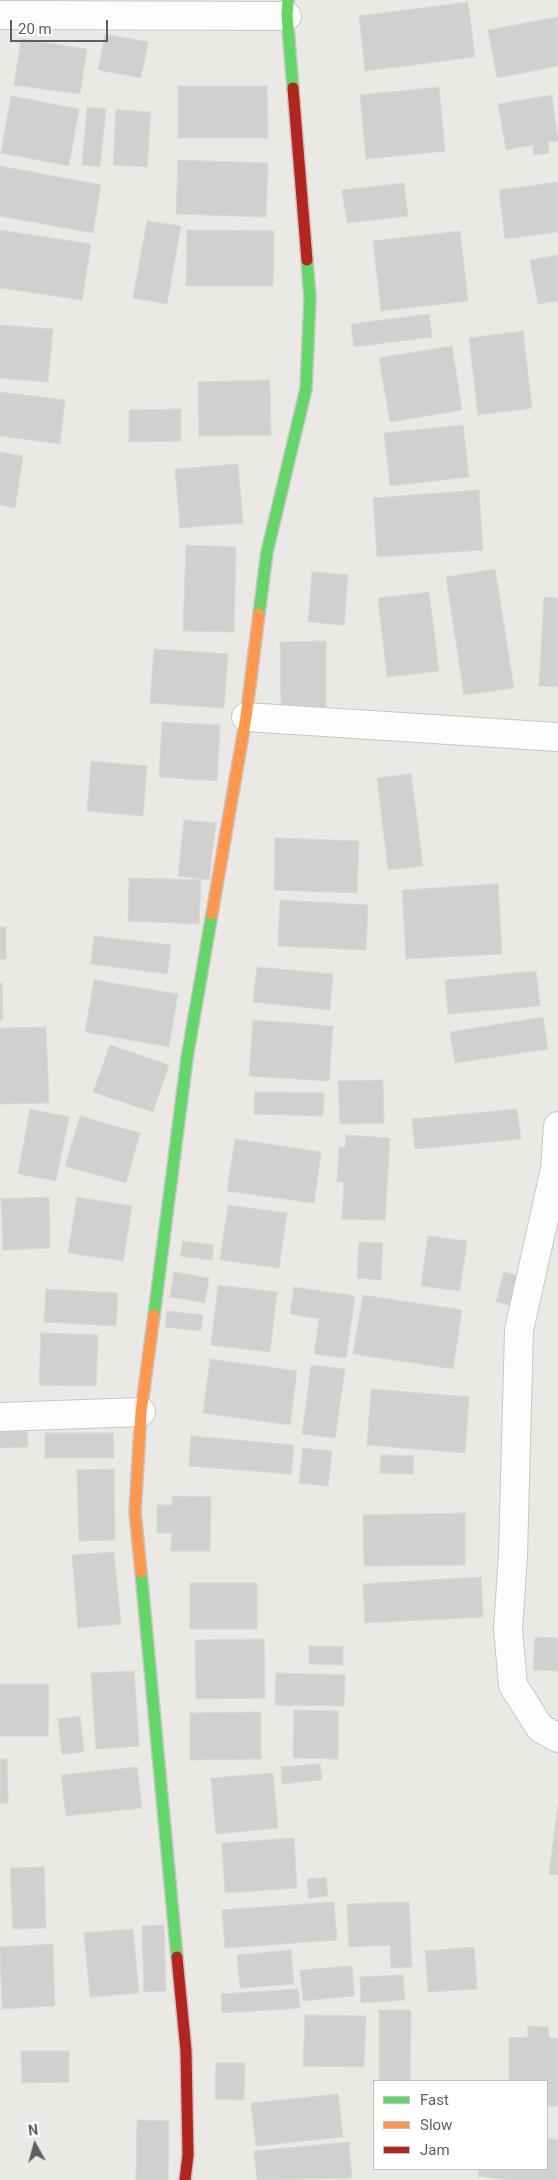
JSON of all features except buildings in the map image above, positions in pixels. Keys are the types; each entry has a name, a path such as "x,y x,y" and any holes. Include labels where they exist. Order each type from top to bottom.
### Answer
{"street":[{"path":"0,15 288,8 310,298 306,389 267,552 246,717 187,1058 141,1412 135,1512 186,2052 188,2155 185,2180"},
{"path":"246,717 558,737"},
{"path":"558,1126 555,1169 519,1330 513,1555 508,1629 513,1685 540,1728 558,1738"},
{"path":"0,1417 141,1412"}],"traffic: fast":[{"path":"288,0 287,16 293,88"},
{"path":"259,614 267,552 306,389 310,298 307,260"},
{"path":"154,1315 187,1058 212,914"},
{"path":"141,1572 177,1957"}],"traffic: slow":[{"path":"212,914 246,717 259,614"},
{"path":"141,1572 135,1512 141,1412 154,1315"}],"traffic: jam":[{"path":"293,88 307,260"},
{"path":"177,1957 186,2051 188,2155 185,2180"}]}
